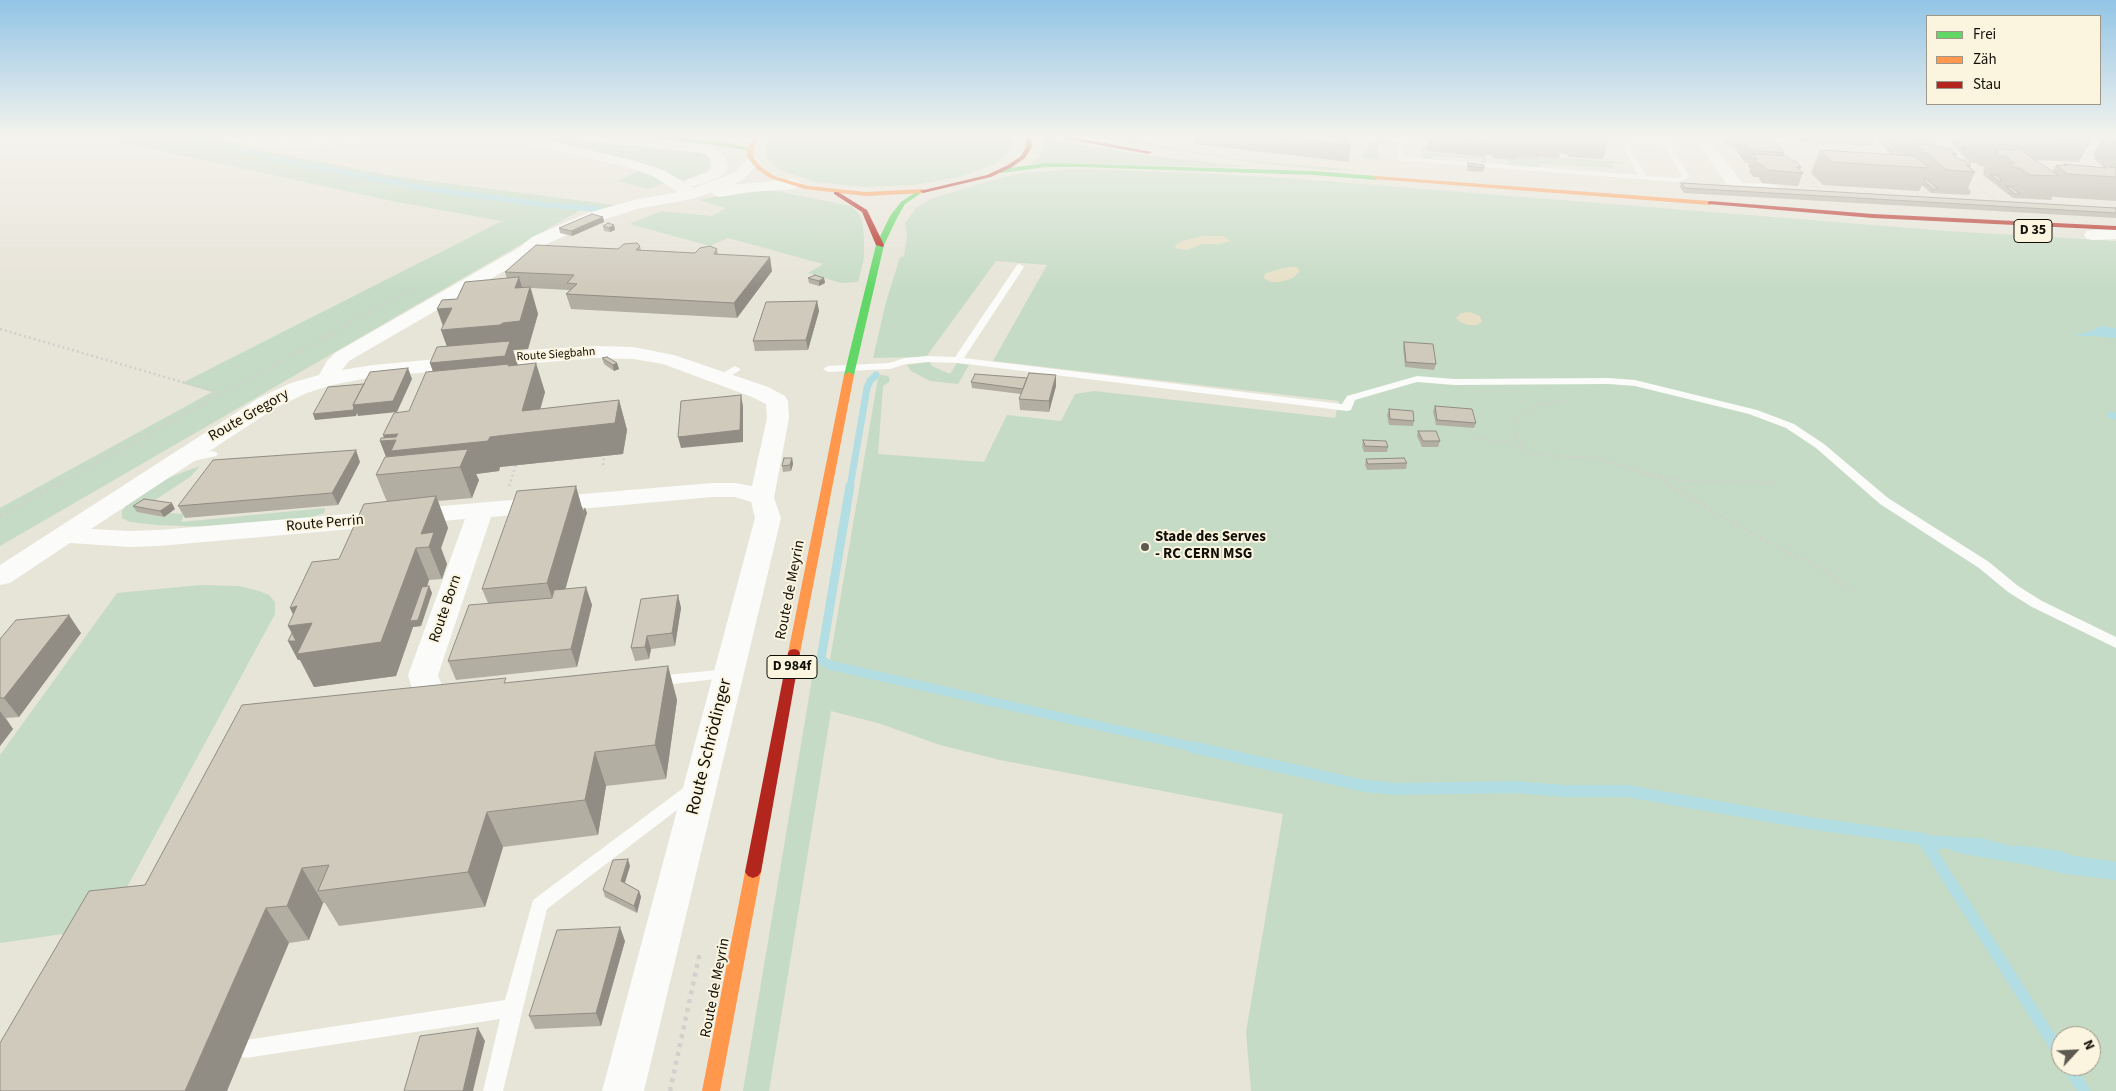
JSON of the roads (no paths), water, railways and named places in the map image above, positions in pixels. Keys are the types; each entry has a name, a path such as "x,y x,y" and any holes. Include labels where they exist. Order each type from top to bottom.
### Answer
{"main road":[{"path":"814,188 835,192 873,194 938,188"},
{"name":"D 35","path":"1508,188 1872,216 2116,228"},
{"name":"Route de Meyrin","path":"711,1091 850,368 880,245 898,209 909,198 921,191"},
{"path":"835,192 865,211 880,245"},
{"name":"D 35","path":"1872,216 1983,228 2093,235"}],"street":[{"path":"675,188 680,192 737,188"},
{"path":"680,192 686,188"},
{"path":"328,379 334,365 342,357 526,251 534,241 569,222 698,188"},
{"path":"1749,188 1821,192"},
{"path":"2093,235 2116,235"},
{"name":"Route Siegbahn","path":"328,379 373,371 595,352 651,355 727,374 777,401"},
{"name":"Route Gregory","path":"0,578 267,402 299,388 328,379"},
{"name":"Route Schrödinger","path":"623,1091 768,518 762,498 778,418 777,401"},
{"name":"Route Perrin","path":"65,535 129,539 337,519 481,510 712,490 735,490 762,498"},
{"name":"Route Born","path":"439,708 423,675 481,510"}],"lane":[{"path":"958,360 1020,267"},
{"path":"828,369 890,366 905,361 927,359 958,360 1346,408 1351,398 1417,379 1454,382 1591,383 1609,381 1635,383 1754,412 1790,426 1820,446 1884,501 1984,565 2013,589 2037,604 2116,643"},
{"path":"172,463 212,454"},
{"path":"640,684 728,674"},
{"path":"493,1091 539,905 702,783"},
{"path":"246,1049 512,1008"}],"water":[{"path":"2101,326 2116,328 2116,338 2072,335 2089,332"},
{"path":"1922,835 1981,838 2016,847 2018,845 2061,851 2074,856 2113,861 2116,862 2116,880 2065,874 2028,865 1963,854 1945,848 1931,852"}],"waterway":[{"path":"423,188 547,205 599,209"},
{"path":"850,487 867,388 870,381 876,375"},
{"path":"2111,415 2116,416"},
{"path":"850,486 821,659 829,665 1198,748"},
{"path":"1192,747 1365,786 1397,789 1514,787 1564,791 1627,791 1809,823 1923,839 2051,1039"},
{"path":"2074,1076 2084,1091"}],"place":[{"name":"Stade des Serves - RC CERN MSG","path":"1145,547"}]}
